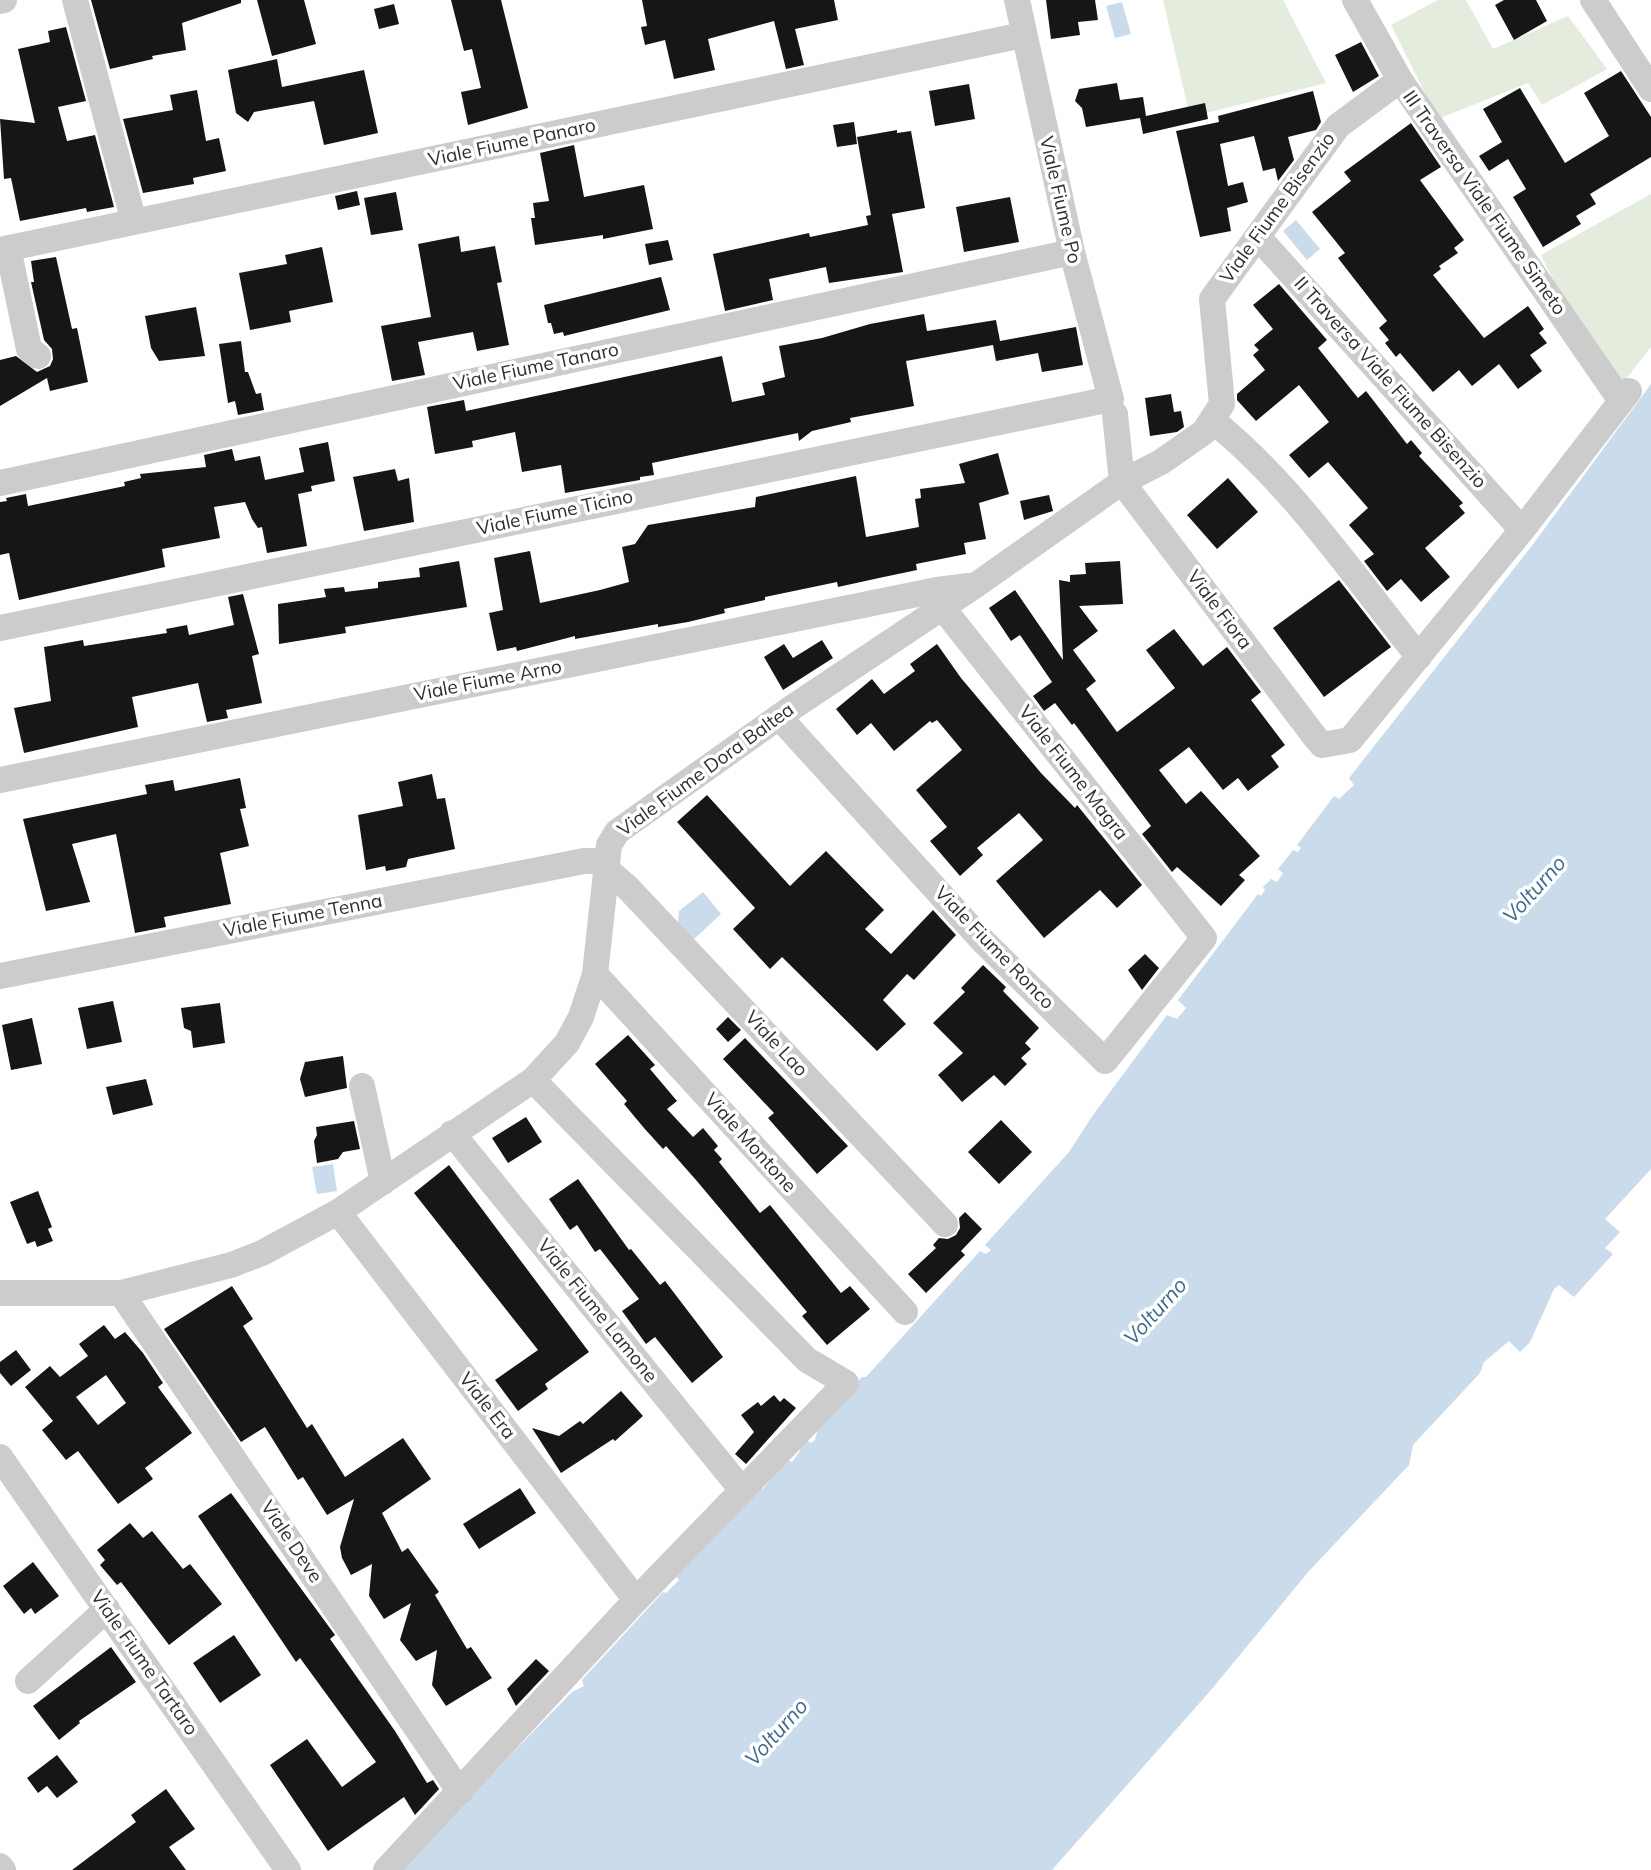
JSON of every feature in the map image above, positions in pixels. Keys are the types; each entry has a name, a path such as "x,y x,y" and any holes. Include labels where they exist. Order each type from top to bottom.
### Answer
{"street":[{"path":"75,0 134,222"},
{"name":"Viale Fiume Po","path":"1017,0 1072,252 1113,406 1122,482"},
{"name":"III Traversa Viale Fiume Simeto","path":"1355,0 1400,80 1625,396 1522,530"},
{"path":"1593,0 1651,89"},
{"name":"Viale Fiume Panaro","path":"4,249 1023,35"},
{"name":"Viale Fiume Bisenzio","path":"1213,421 1222,404 1212,299 1338,126 1400,80"},
{"name":"II Traversa Viale Fiume Bisenzio","path":"1258,237 1522,530"},
{"path":"4,249 29,349 38,356"},
{"name":"Viale Fiume Tanaro","path":"0,483 1072,252"},
{"name":"Viale Fiume Ticino","path":"0,628 1113,406"},
{"path":"1122,482 1161,462 1204,432 1213,421 1245,446 1287,494 1419,657 1522,530"},
{"name":"Viale Fiume Dora Baltea","path":"0,1293 121,1293 231,1265 262,1253 338,1212 533,1080 567,1044 581,1017 595,974 609,845 617,832 779,717 976,585 1122,482"},
{"name":"Viale Fiora","path":"1122,482 1322,745 1350,740 1419,657"},
{"name":"Viale Fiume Arno","path":"0,780 923,593 976,585"},
{"name":"Viale Fiume Magra","path":"942,607 1204,938"},
{"name":"Viale Fiume Ronco","path":"779,717 984,941 1105,1061 1204,938"},
{"name":"Viale Fiume Tenna","path":"0,976 584,861 597,861 606,865"},
{"name":"Viale Lao","path":"606,865 945,1224"},
{"name":"Viale Montone","path":"595,974 905,1312"},
{"path":"386,1870 636,1600 846,1383 807,1360 533,1080"},
{"path":"362,1086 383,1182"},
{"name":"Viale Fiume Lamone","path":"452,1133 742,1490"},
{"name":"Viale Era","path":"338,1212 636,1600"},
{"name":"Viale Deve","path":"121,1293 460,1792"},
{"name":"Viale Fiume Tartaro","path":"0,1457 288,1870"},
{"path":"28,1681 107,1609"}],"green space":[{"path":"1163,0 1283,0 1326,83 1190,117"},
{"path":"1438,0 1466,0 1493,49 1568,16 1607,69 1542,105 1528,83 1438,119 1391,25"},
{"path":"1651,194 1651,347 1611,398 1541,255"}],"water":[{"path":"1122,2 1131,34 1115,38 1106,6"},
{"path":"1296,220 1320,249 1307,260 1283,231"},
{"name":"Volturno","path":"1651,384 1651,1169 1605,1219 1620,1232 1605,1248 1613,1254 1574,1297 1559,1285 1554,1289 1530,1342 1520,1352 1509,1341 1484,1362 1480,1373 1413,1445 1409,1465 1309,1571 1211,1690 1052,1870 398,1870 572,1692 584,1686 582,1680 663,1592 666,1593 679,1580 676,1577 760,1487 763,1489 786,1459 792,1462 800,1451 798,1447 805,1439 811,1443 815,1440 822,1422 834,1406 862,1377 866,1377 980,1251 986,1254 991,1250 985,1245 1069,1152 1167,1015 1177,1019 1186,1008 1178,1000 1258,894 1261,896 1265,890 1263,887 1271,879 1277,882 1283,873 1278,869 1293,850 1298,852 1301,848 1297,845 1334,796 1339,799 1354,785 1349,778 1534,543"},
{"path":"703,892 721,914 693,940 678,924 679,911"},
{"path":"333,1164 337,1191 317,1194 312,1167"}],"building":[{"path":"91,0 241,0 241,3 182,23 186,50 152,56 153,59 110,69"},
{"path":"257,0 304,0 316,44 272,56"},
{"path":"451,0 501,0 528,108 468,125 461,92 481,88 472,49 464,51"},
{"path":"642,0 834,0 838,20 795,29 804,65 786,69 774,21 708,39 715,70 674,79 665,40 645,45 641,27 647,26"},
{"path":"1046,0 1095,0 1098,20 1078,22 1080,35 1051,39"},
{"path":"1504,0 1536,0 1547,21 1514,40 1495,5"},
{"path":"394,4 399,24 379,29 374,9"},
{"path":"66,27 86,101 58,107 67,141 95,135 114,207 87,212 86,208 20,221 11,178 4,179 0,119 35,123 18,49 50,42 48,31"},
{"path":"1361,42 1379,76 1353,92 1335,55"},
{"path":"277,59 282,87 364,70 378,133 324,145 314,101 254,112 248,122 236,113 228,70"},
{"path":"1621,71 1651,117 1651,157 1590,194 1596,204 1576,216 1581,224 1543,247 1513,197 1526,189 1508,159 1489,171 1479,156 1502,142 1483,109 1520,88 1565,163 1609,136 1584,93"},
{"path":"1117,83 1120,100 1143,97 1146,116 1205,103 1208,119 1143,134 1140,118 1086,127 1082,108 1075,101 1079,89"},
{"path":"969,84 975,119 935,126 929,91"},
{"path":"197,90 206,141 219,138 226,171 193,178 194,184 143,193 123,119 173,110 170,95"},
{"path":"1313,91 1321,122 1316,130 1288,137 1294,160 1278,181 1275,168 1263,171 1254,136 1220,144 1228,186 1243,182 1248,202 1227,208 1231,231 1200,237 1176,131 1219,122 1218,116"},
{"path":"854,122 857,144 837,147 833,125"},
{"path":"1411,123 1441,167 1420,180 1464,240 1454,248 1458,253 1439,266 1441,269 1433,275 1484,338 1528,306 1544,329 1539,333 1547,343 1530,355 1542,371 1518,389 1499,364 1472,386 1459,370 1433,392 1400,353 1396,357 1385,343 1389,340 1379,328 1387,321 1338,258 1345,253 1312,212 1351,181 1344,172"},
{"path":"897,130 897,133 911,131 925,208 892,214 903,272 829,283 826,267 769,279 773,300 725,311 713,254 809,233 810,237 868,225 866,216 871,215 857,137"},
{"path":"574,145 584,197 644,185 653,229 603,239 603,235 535,245 531,218 535,218 533,203 549,201 540,153"},
{"path":"357,191 360,205 338,210 335,196"},
{"path":"396,192 403,230 371,235 364,198"},
{"path":"1010,197 1019,242 964,252 956,207"},
{"path":"459,236 461,252 495,246 502,282 497,283 509,345 477,351 473,332 418,342 425,375 392,381 381,326 431,317 418,244"},
{"path":"668,240 673,260 649,265 645,244"},
{"path":"322,247 333,302 289,311 291,322 250,330 239,273 287,264 285,255"},
{"path":"56,257 72,329 77,328 88,382 50,391 47,378 0,406 0,360 16,356 37,372 50,366 53,359 52,349 44,340 31,282 34,282 31,261"},
{"path":"661,277 670,310 564,336 563,332 554,334 551,323 548,323 544,305"},
{"path":"1279,284 1327,340 1318,348 1358,398 1366,391 1407,444 1411,440 1422,453 1419,456 1463,503 1459,506 1465,513 1425,548 1450,577 1421,602 1401,579 1387,591 1364,561 1374,554 1349,525 1368,508 1328,462 1309,478 1289,455 1329,422 1299,385 1256,421 1237,400 1237,394 1265,370 1253,355 1259,350 1254,345 1273,329 1253,305"},
{"path":"196,307 205,356 159,361 151,348 145,316"},
{"path":"924,314 927,331 996,320 1000,341 1076,327 1083,365 1042,372 1038,353 996,361 993,345 906,361 914,406 850,418 851,422 812,431 799,441 798,433 652,463 654,475 640,477 640,480 565,493 561,465 522,472 515,432 472,441 473,447 435,454 427,407 464,400 466,411 722,356 732,402 765,395 762,383 785,377 779,346"},
{"path":"241,341 245,372 248,372 256,394 261,393 264,410 238,415 235,401 228,403 219,344"},
{"path":"1171,394 1174,412 1181,411 1184,427 1177,432 1150,436 1145,398"},
{"path":"328,442 335,481 311,486 312,491 298,494 307,546 267,553 262,527 258,528 245,502 214,507 220,538 162,549 165,567 19,600 9,553 0,555 0,502 7,501 6,498 26,494 28,506 125,486 124,482 141,478 140,474 206,467 204,455 232,449 235,461 260,456 265,480 304,472 299,448"},
{"path":"998,453 1009,494 979,503 986,539 964,543 966,554 916,564 917,570 838,587 837,582 765,597 765,600 724,609 725,613 688,622 658,627 658,624 575,639 575,636 517,651 516,647 497,651 489,613 503,610 494,558 530,551 540,603 600,590 629,582 622,547 635,544 648,525 755,507 756,497 856,476 866,537 919,527 915,499 921,498 920,489 965,483 959,464"},
{"path":"395,469 398,481 409,478 414,522 364,531 353,477"},
{"path":"1228,478 1258,512 1217,549 1187,515"},
{"path":"1049,495 1053,511 1024,520 1020,501"},
{"path":"459,561 467,607 345,627 346,633 279,644 278,604 326,597 324,589 344,587 345,592 378,588 378,582 420,577 419,568"},
{"path":"1120,561 1123,604 1079,606 1098,631 1073,650 1096,681 1086,689 1117,732 1175,688 1146,650 1174,629 1203,666 1227,647 1261,692 1251,700 1285,745 1271,756 1279,767 1248,791 1238,778 1223,790 1189,747 1159,770 1186,804 1201,791 1260,856 1239,875 1245,880 1221,906 1177,867 1172,872 1142,834 1151,826 1074,723 1072,725 1055,703 1044,711 1033,696 1052,682 1020,635 1011,641 989,608 1015,590 1063,660 1059,580 1070,582 1070,575 1086,574 1085,563"},
{"path":"1339,580 1391,647 1324,697 1273,628"},
{"path":"243,594 259,654 252,656 262,703 226,710 228,718 207,722 198,683 132,697 138,727 24,753 14,708 51,701 44,647 83,640 84,646 167,633 166,629 187,625 189,635 234,625 228,597"},
{"path":"822,640 833,658 783,690 764,657 784,644 793,658"},
{"path":"937,644 961,678 1041,773 1075,808 1077,805 1142,885 1117,908 1100,890 1044,938 996,881 1043,840 1019,813 977,848 983,855 960,876 930,841 947,827 916,790 962,750 937,720 932,723 930,721 894,751 871,723 857,735 836,709 872,679 884,694 915,671 910,664"},
{"path":"432,774 437,799 445,798 455,849 408,859 406,867 386,871 385,866 366,870 358,815 403,806 398,782"},
{"path":"240,778 246,808 240,809 249,846 220,853 231,904 164,917 166,927 135,933 116,834 72,844 90,902 46,911 23,819 147,794 145,785 173,780 175,791"},
{"path":"707,795 790,886 826,851 884,910 865,929 891,954 933,910 956,935 914,980 907,974 883,1000 906,1024 877,1051 782,957 770,969 733,929 755,908 677,822"},
{"path":"1145,954 1159,968 1142,990 1128,970"},
{"path":"983,965 1006,987 1003,991 1039,1028 1025,1043 1031,1049 1021,1058 1027,1064 1005,1086 994,1075 962,1102 938,1075 963,1053 933,1023 965,992 961,988"},
{"path":"113,1001 122,1042 87,1049 78,1008"},
{"path":"220,1003 225,1043 193,1048 191,1031 184,1028 181,1008"},
{"path":"728,1017 741,1030 728,1042 716,1029"},
{"path":"32,1018 42,1064 11,1070 2,1025"},
{"path":"628,1035 655,1065 650,1069 677,1101 667,1109 693,1137 703,1128 718,1146 714,1150 722,1159 719,1162 760,1213 770,1205 841,1293 850,1286 870,1309 827,1345 802,1316 807,1312 666,1146 663,1149 644,1128 624,1104 627,1101 595,1064"},
{"path":"745,1038 848,1146 817,1174 768,1118 774,1113 723,1059"},
{"path":"343,1056 347,1088 305,1097 300,1079 305,1062"},
{"path":"146,1079 153,1105 113,1115 106,1087"},
{"path":"526,1117 542,1142 508,1163 492,1138"},
{"path":"1001,1120 1032,1152 999,1184 968,1152"},
{"path":"354,1121 360,1149 343,1152 338,1159 317,1163 314,1141 317,1135 316,1127"},
{"path":"449,1165 589,1352 545,1384 548,1389 518,1411 495,1380 538,1350 414,1193"},
{"path":"578,1179 629,1250 631,1249 660,1285 665,1281 723,1357 692,1383 655,1337 646,1344 622,1311 639,1299 600,1249 595,1252 577,1225 570,1230 549,1199"},
{"path":"38,1191 52,1227 48,1229 53,1241 37,1247 35,1241 27,1244 10,1202"},
{"path":"965,1212 982,1229 961,1251 965,1255 926,1293 908,1274 936,1248 933,1245 939,1238 948,1239 956,1235 960,1228 959,1218"},
{"path":"232,1286 253,1319 243,1326 307,1428 312,1424 345,1477 403,1438 431,1479 382,1513 402,1552 408,1548 439,1592 435,1595 467,1649 471,1647 492,1678 446,1706 432,1685 437,1650 416,1661 400,1640 411,1603 384,1619 369,1596 372,1564 351,1575 342,1558 340,1547 354,1499 327,1515 303,1477 298,1480 265,1427 241,1442 164,1329"},
{"path":"104,1325 115,1339 125,1332 163,1383 158,1387 192,1433 145,1468 153,1479 118,1504 78,1451 66,1460 42,1430 53,1421 25,1387 50,1366 60,1377 88,1356 79,1344","holes":["106,1375 126,1403 98,1425 76,1397"]},
{"path":"16,1350 31,1370 11,1386 0,1373 0,1362"},
{"path":"621,1391 643,1416 615,1441 613,1439 561,1473 532,1428 559,1436 580,1421 583,1424"},
{"path":"774,1395 780,1402 784,1398 796,1408 746,1464 735,1454 754,1432 741,1415 758,1402 761,1406"},
{"path":"520,1488 536,1513 479,1549 463,1524"},
{"path":"231,1493 335,1635 330,1639 395,1731 427,1783 433,1780 439,1789 415,1815 404,1797 328,1851 270,1765 307,1739 342,1787 376,1762 300,1658 296,1662 198,1516"},
{"path":"130,1523 143,1538 152,1531 183,1569 190,1564 222,1604 169,1645 121,1582 117,1585 100,1565 105,1560 97,1550"},
{"path":"33,1562 59,1596 35,1614 31,1608 24,1614 3,1586"},
{"path":"234,1635 261,1675 220,1703 193,1663"},
{"path":"111,1647 136,1682 79,1721 80,1723 59,1740 33,1706"},
{"path":"536,1659 549,1671 516,1706 507,1689"},
{"path":"57,1755 78,1782 57,1798 47,1786 38,1793 27,1778"},
{"path":"166,1789 195,1829 169,1847 186,1870 72,1870 136,1822 131,1815"}]}
